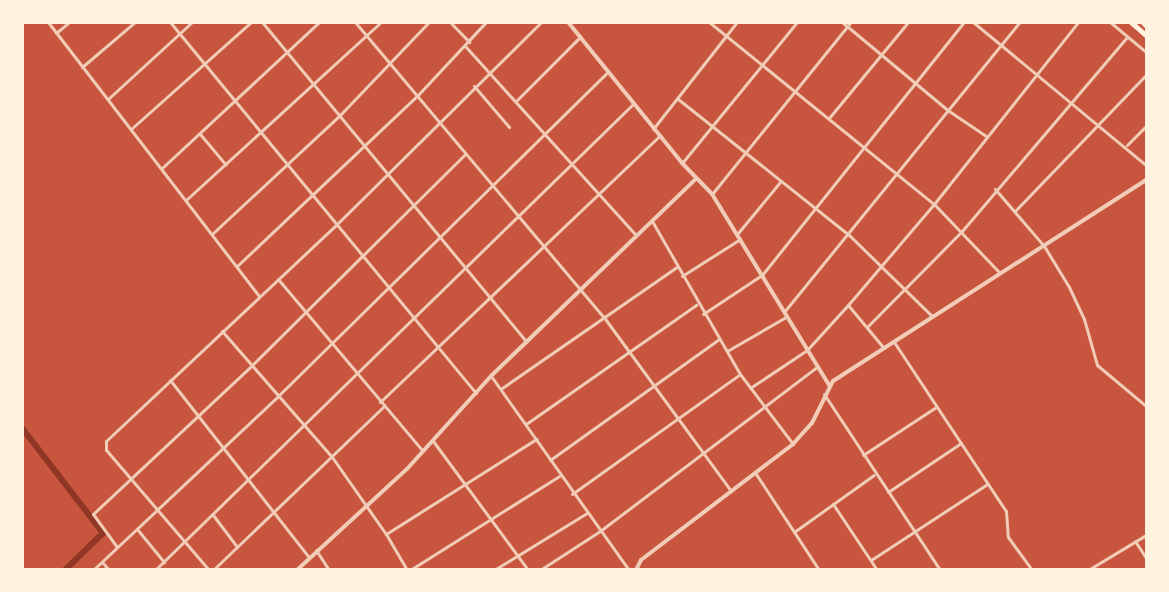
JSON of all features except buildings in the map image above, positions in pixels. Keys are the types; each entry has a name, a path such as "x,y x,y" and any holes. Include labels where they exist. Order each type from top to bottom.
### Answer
{"main road":[{"path":"1131,22 1146,35"}],"street":[{"path":"48,22 260,296"},
{"path":"56,33 69,22"},
{"path":"82,67 135,22"},
{"path":"170,22 476,393"},
{"path":"108,99 192,22"},
{"path":"131,129 205,66 251,22"},
{"path":"262,22 289,51 527,342"},
{"path":"161,168 319,22"},
{"path":"355,22 603,316 731,491"},
{"path":"186,201 317,85 381,22"},
{"path":"212,234 340,115 429,22"},
{"path":"450,22 469,42"},
{"path":"237,266 310,194 417,96 466,47 486,22"},
{"path":"384,406 211,570 105,444 336,225 541,22"},
{"path":"568,22 681,163 712,194 829,385"},
{"path":"709,22 934,204 1000,273"},
{"path":"653,129 737,22"},
{"path":"681,163 714,128 797,22"},
{"path":"842,22 915,84 987,136"},
{"path":"712,194 798,93 851,22"},
{"path":"829,119 908,22"},
{"path":"703,314 762,275 814,206 963,22"},
{"path":"973,22 1127,145 1146,165"},
{"path":"727,351 785,315 1020,22"},
{"path":"750,388 807,350 934,204 1078,22"},
{"path":"1110,22 1146,52"},
{"path":"516,101 580,37"},
{"path":"867,327 908,289 962,231 995,189 1127,37"},
{"path":"466,47 636,235"},
{"path":"93,570 278,396 440,237 490,184 608,72"},
{"path":"1015,211 1146,75"},
{"path":"474,86 509,127"},
{"path":"678,99 884,264 932,316"},
{"path":"156,570 634,103"},
{"path":"1127,145 1146,126"},
{"path":"200,134 226,165"},
{"path":"380,402 544,247 596,193 659,136"},
{"path":"117,547 93,515 252,365 465,154"},
{"path":"297,570 423,451 491,376 696,179"},
{"path":"491,376 502,388 572,494 627,569 636,569 641,560 793,444 812,423 829,385 893,340 1146,180"},
{"path":"738,233 780,182"},
{"path":"995,189 1044,246 1084,320 1097,365 1146,406"},
{"path":"652,221 697,304 740,374 793,444"},
{"path":"682,276 741,238"},
{"path":"502,388 677,267"},
{"path":"278,279 423,451"},
{"path":"526,424 697,304"},
{"path":"848,304 883,347"},
{"path":"222,331 332,457 367,504 409,570 560,476"},
{"path":"550,460 719,339"},
{"path":"893,340 1006,511 1008,537 1032,570"},
{"path":"540,570 600,531 817,367"},
{"path":"572,494 679,421 740,374"},
{"path":"171,380 225,445 273,513 309,557"},
{"path":"824,394 874,475 940,570"},
{"path":"863,455 936,407"},
{"path":"386,534 536,439"},
{"path":"433,441 528,570"},
{"path":"888,492 961,443"},
{"path":"756,474 819,570"},
{"path":"794,532 874,475"},
{"path":"871,560 988,484"},
{"path":"833,504 877,570"},
{"path":"494,570 587,513"},
{"path":"213,515 237,547"},
{"path":"137,529 164,562"},
{"path":"1088,570 1146,535"},
{"path":"1136,541 1146,558"},
{"path":"316,550 329,570"},
{"path":"102,561 109,570"}],"waterway":[{"path":"22,428 103,533 65,570"}]}
